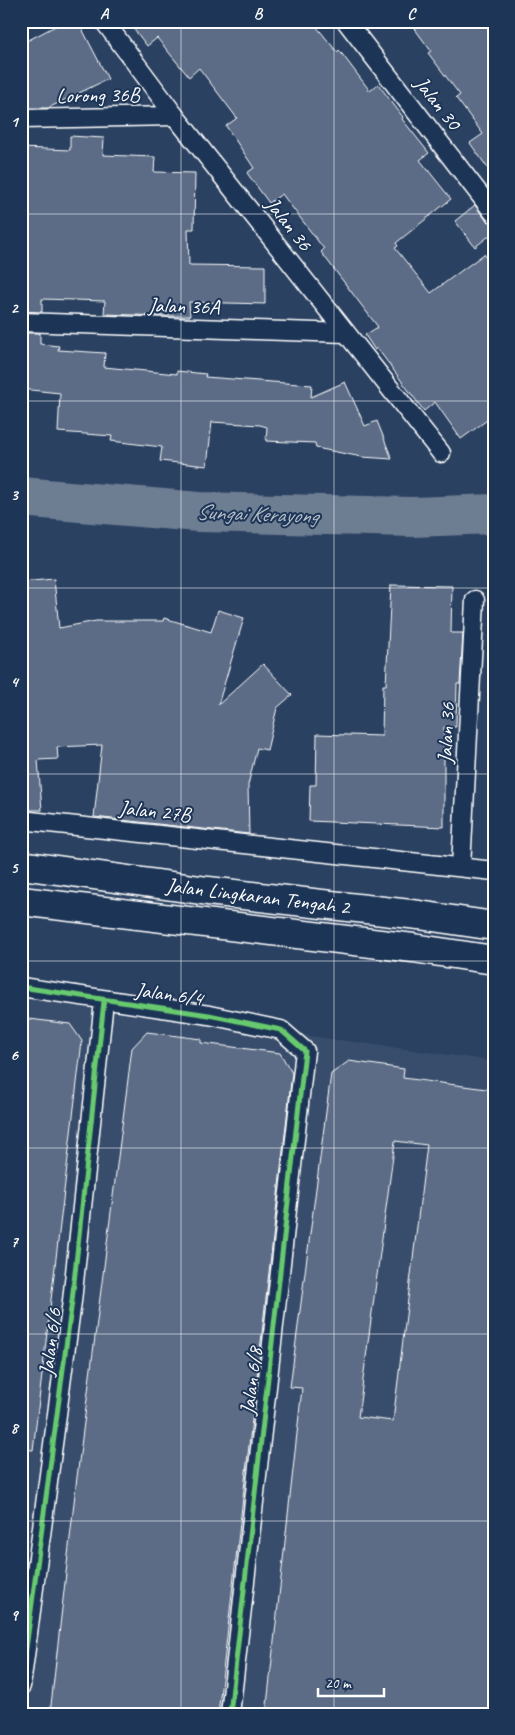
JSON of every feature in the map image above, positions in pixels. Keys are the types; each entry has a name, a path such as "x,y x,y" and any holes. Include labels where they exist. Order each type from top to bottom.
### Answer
{"highway":[{"name":"Jalan Lingkaran Tengah 2","path":"21,865 208,891 419,915 494,926"},
{"name":"Jalan Lingkaran Tengah 2","path":"21,901 413,948 494,960"}],"street":[{"name":"Jalan 36","path":"104,21 175,116 441,453"},
{"name":"Jalan 30","path":"346,21 494,213"},
{"name":"Lorong 36B","path":"21,119 175,116"},
{"name":"Jalan 36A","path":"21,322 346,333"},
{"name":"Jalan 36","path":"461,867 476,600"},
{"name":"Jalan 27B","path":"21,820 494,871"},
{"name":"Jalan 6/4","path":"21,987 104,1001 209,1015 281,1030 305,1051"},
{"name":"Jalan 6/6","path":"21,1686 72,1301 104,1001"},
{"name":"Jalan 6/8","path":"230,1714 305,1051"}],"shaded area":[{"path":"21,997 494,1061 494,1714 21,1714"}],"building":[{"path":"65,21 78,21 108,79 48,108 30,108 21,91 21,44"},
{"path":"128,21 312,21 337,52 339,50 370,91 378,84 403,117 402,119 429,153 420,160 451,199 396,243 398,246 395,248 431,293 484,254 494,268 494,415 461,439 435,402 424,411 377,348 375,350 365,335 378,327 321,252 324,249 282,194 269,203 247,173 254,168 226,126 237,118 199,68 189,77 157,38 147,46"},
{"path":"409,21 494,21 494,177 470,143 483,134 456,98 460,95 428,53 431,51"},
{"path":"70,136 104,138 103,155 155,157 154,172 195,173 194,229 188,229 189,265 265,266 265,304 189,302 190,316 164,316 104,314 105,301 42,299 42,312 21,311 21,148 70,150"},
{"path":"475,205 486,220 494,223 494,232 475,247 455,221"},
{"path":"21,333 40,333 40,344 59,346 58,350 105,353 104,367 177,374 177,371 206,374 205,377 312,385 311,397 345,382 365,426 377,421 392,459 362,457 316,448 315,443 266,441 267,427 260,425 212,422 207,466 160,461 162,447 111,441 112,436 58,432 60,393 21,389"},
{"path":"54,579 59,628 96,621 163,621 164,618 211,632 218,610 244,618 218,705 263,664 292,695 277,708 267,750 257,748 248,785 249,834 94,817 102,745 57,747 58,759 38,760 42,810 21,810 21,582"},
{"path":"391,585 452,586 451,633 463,633 460,684 457,684 456,727 444,727 444,827 309,821 310,785 316,785 317,734 382,736 383,685 386,685"},
{"path":"21,1018 70,1024 82,1041 33,1450 21,1449"},
{"path":"147,1032 201,1039 201,1043 280,1053 292,1073 218,1714 50,1714 76,1485 132,1048"},
{"path":"349,1061 404,1069 403,1078 494,1090 494,1714 266,1714 302,1388 290,1387 331,1074","holes":["395,1141 427,1145 393,1421 358,1417"]}],"waterway":[{"name":"Sungai Kerayong","path":"21,497 199,512 413,517 494,514"}],"cycle path":[{"path":"21,987 209,1015 281,1030 305,1051 230,1714"},
{"path":"21,1686 72,1301 104,1001"}]}
